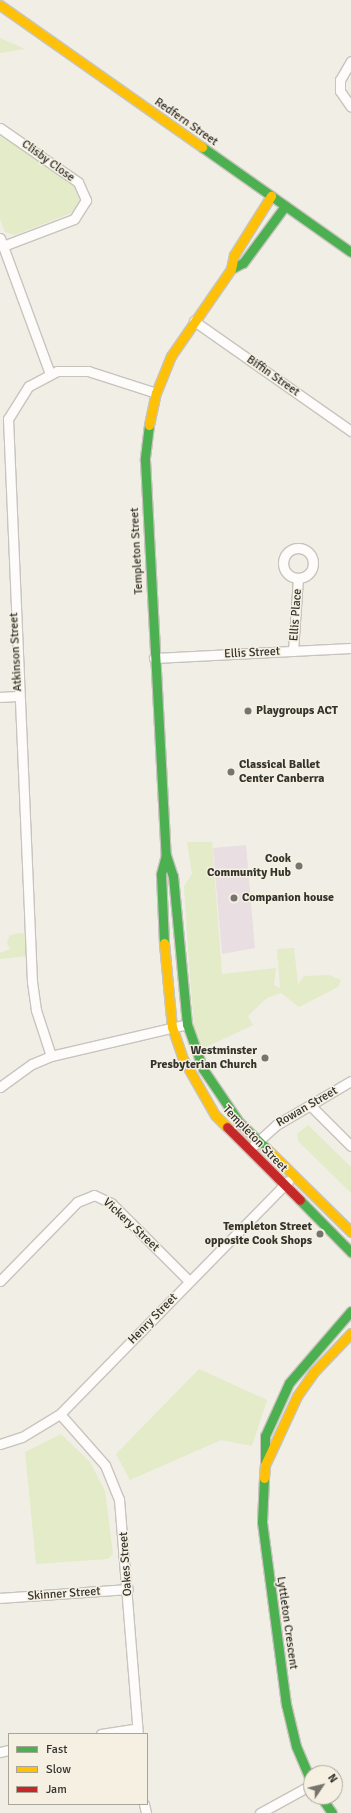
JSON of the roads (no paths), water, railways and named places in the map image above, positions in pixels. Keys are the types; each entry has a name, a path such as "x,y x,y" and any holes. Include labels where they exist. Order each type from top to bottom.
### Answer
{"street":[{"name":"Redfern Street","path":"2,8 351,252"},
{"path":"351,61 340,80 340,91 351,106"},
{"name":"Clisby Close","path":"0,128 78,182 86,200 74,219 2,242 50,374"},
{"name":"Templeton Street","path":"271,196 234,255 230,269 171,356 156,393 145,460 154,658 166,855 173,876 187,1024 203,1069 219,1097 258,1141 351,1232"},
{"name":"Templeton Street","path":"230,269 242,262 285,206"},
{"name":"Biffin Street","path":"194,321 351,431"},
{"path":"50,374 88,371 156,393"},
{"name":"Atkinson Street","path":"50,374 18,398 6,433 32,982 36,1010 51,1056"},
{"name":"Ellis Place","path":"293,651 298,578"},
{"name":"Ellis Street","path":"154,658 351,648"},
{"path":"0,697 18,696"},
{"name":"Templeton Street","path":"166,855 162,874 166,982 172,1027 196,1088 215,1115 248,1152 351,1252"},
{"path":"0,1088 32,1064 51,1056 187,1024"},
{"name":"Rowan Street","path":"248,1152 276,1125 351,1082"},
{"path":"310,1105 351,1146"},
{"name":"Henry Street","path":"0,1444 22,1437 60,1414 293,1176"},
{"name":"Vickery Street","path":"0,1281 77,1202 94,1196 111,1203 190,1281"},
{"name":"Lyttleton Crescent","path":"304,1765 296,1746 286,1704 262,1522 265,1436 289,1383 351,1311"},
{"name":"Lyttleton Crescent","path":"265,1465 297,1396 313,1373 351,1333"},
{"name":"Oakes Street","path":"60,1414 91,1445 115,1487 123,1523 138,1731"},
{"name":"Skinner Street","path":"0,1598 128,1589"},
{"path":"113,1733 138,1731"},
{"path":"260,1813 303,1789"}],"place":[{"name":"Playgroups ACT","path":"248,711"},
{"name":"Classical Ballet Center Canberra","path":"231,772"},
{"name":"Cook Community Hub","path":"299,866"},
{"name":"Companion house","path":"234,898"},
{"name":"Westminster Presbyterian Church","path":"265,1058"},
{"name":"Templeton Street opposite Cook Shops","path":"320,1234"}]}
